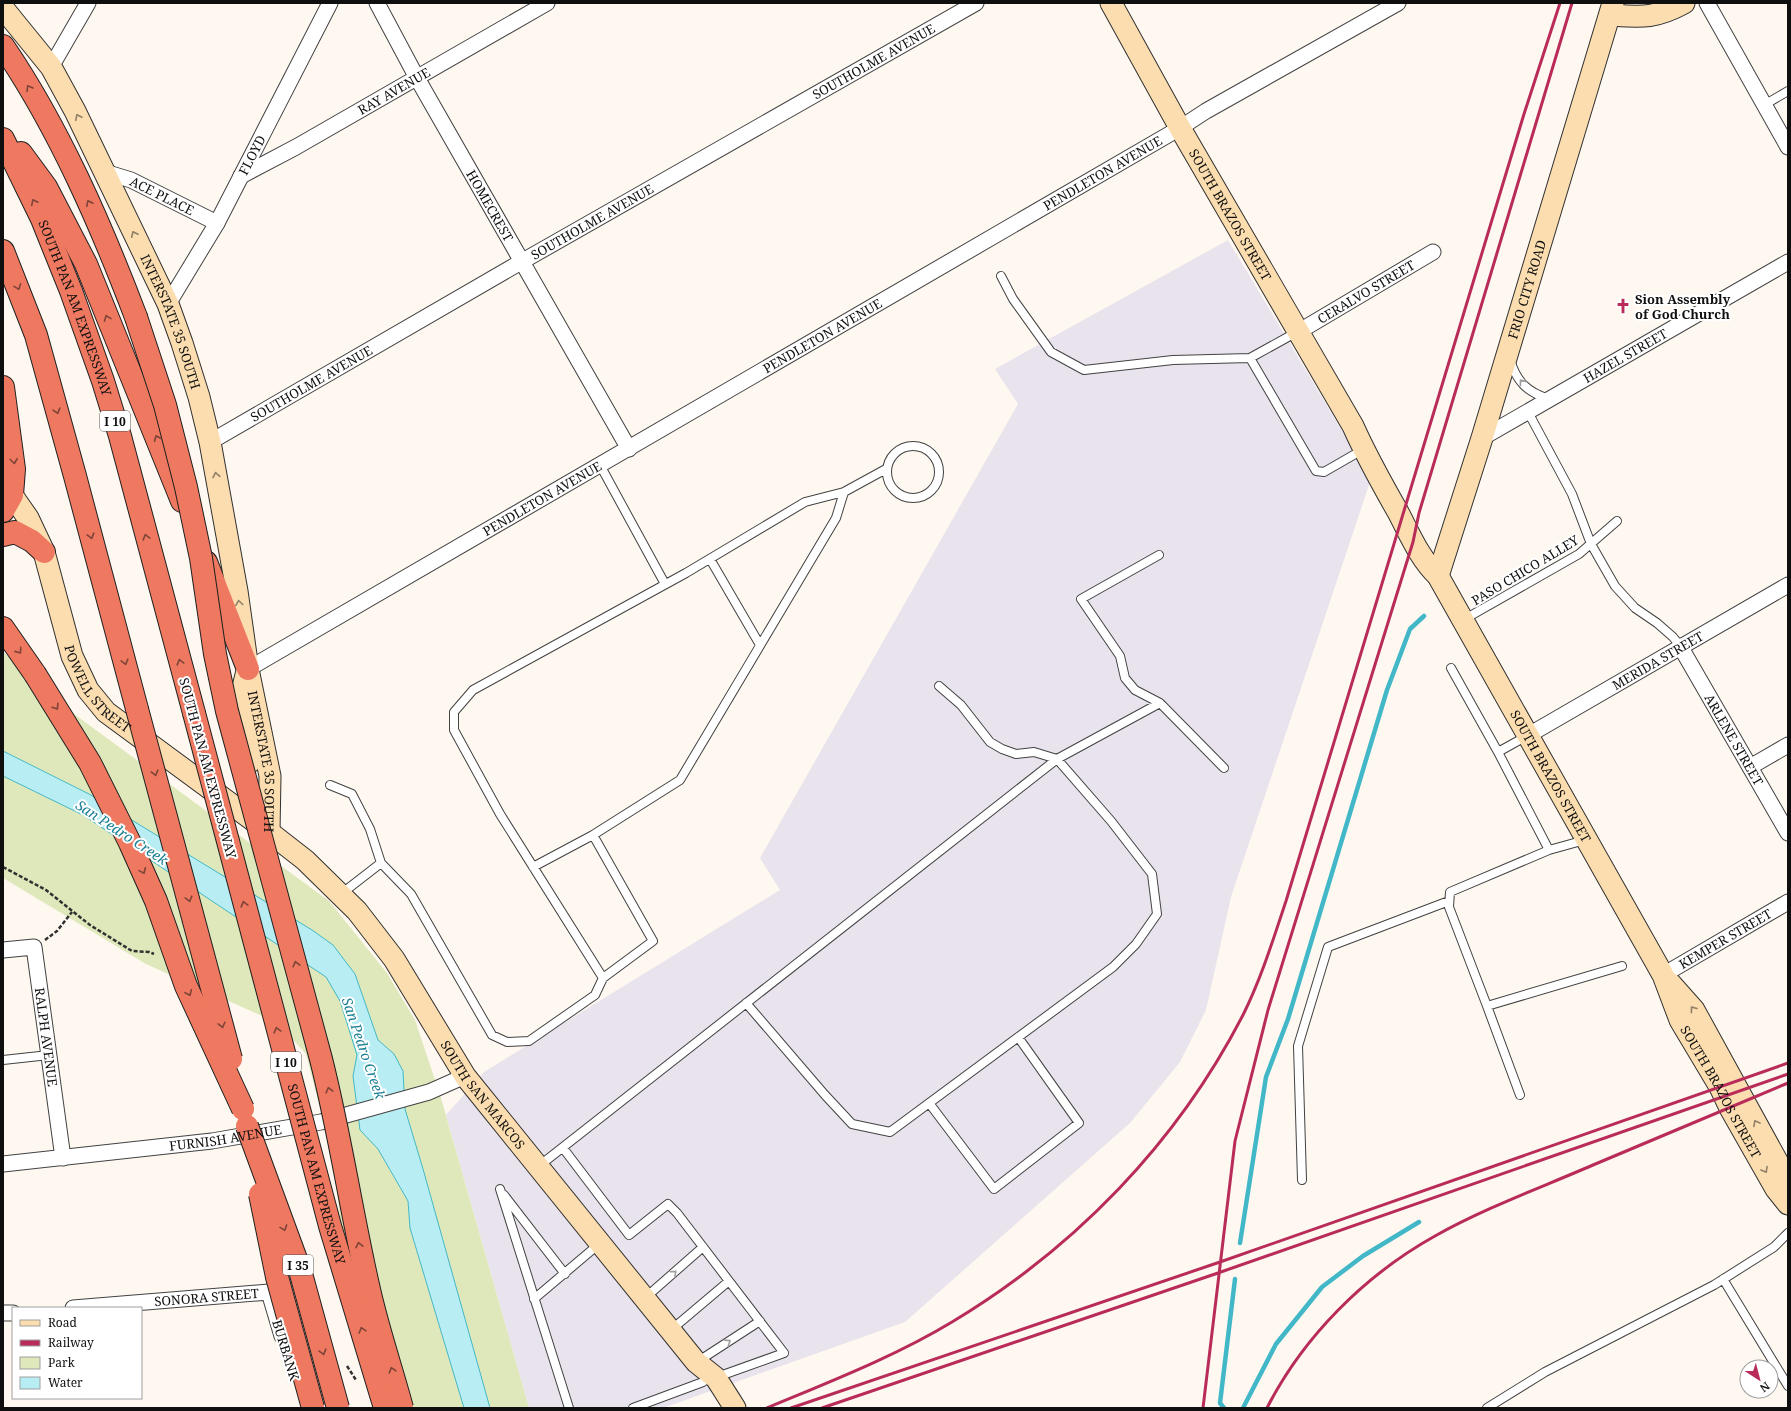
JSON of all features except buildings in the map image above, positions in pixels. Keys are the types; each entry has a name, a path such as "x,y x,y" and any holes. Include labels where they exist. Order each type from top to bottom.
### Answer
{"highway":[{"path":"3,46 38,105 74,171 112,254 136,317 165,405 186,487 201,558 215,654 226,704 321,1059 333,1108 368,1287 402,1408"},
{"path":"3,128 46,187 86,264 168,465 248,669"},
{"name":"SOUTH PAN AM EXPRESSWAY","path":"3,139 42,219 71,291 103,381 120,436 330,1226 385,1408"},
{"path":"3,251 36,335 216,1001 245,1117 277,1277 313,1408"},
{"path":"3,387 6,435 14,469 6,498"},
{"path":"3,535 15,532 32,541 44,552"},
{"path":"3,628 35,674 90,763 130,843 156,901 186,986 245,1117"},
{"name":"I 35","path":"245,1117 300,1270 338,1408"}],"street":[{"path":"51,67 88,3"},
{"name":"FLOYD","path":"168,304 217,223 330,3"},
{"name":"HOMECREST","path":"377,3 417,78 628,449"},
{"name":"RAY AVENUE","path":"241,176 296,147 547,3"},
{"name":"SOUTHOLME AVENUE","path":"210,442 521,262 976,3"},
{"name":"SOUTH BRAZOS STREET","path":"1111,3 1180,128 1353,426 1413,542 1429,567 1438,576 1663,975 1680,1020 1720,1087 1730,1108 1776,1189 1788,1204"},
{"name":"PENDLETON AVENUE","path":"248,669 1180,128 1206,111 1398,3"},
{"path":"1612,9 1643,17 1656,16 1672,10 1684,3"},
{"path":"1707,3 1788,147"},
{"name":"INTERSTATE 35 SOUTH","path":"3,8 51,67 75,111 168,304 199,397 210,442 237,591 248,669 270,776 269,832"},
{"name":"FRIO CITY ROAD","path":"1438,576 1482,438 1612,9"},
{"name":"ACE PLACE","path":"105,172 131,180 217,223"},
{"name":"CERALVO STREET","path":"1298,332 1433,252"},
{"name":"HAZEL STREET","path":"1482,438 1788,262"},
{"name":"SOUTH BRAZOS STREET","path":"1353,426 1376,451 1417,525 1436,553 1438,576"},
{"name":"POWELL STREET","path":"6,498 28,518 44,552 72,656 88,690 106,712 269,832"},
{"name":"MERIDA STREET","path":"1527,736 1680,646 1788,585"},
{"name":"ARLENE STREET","path":"1680,646 1788,833"},
{"path":"1750,767 1788,745"},
{"name":"SOUTH SAN MARCOS","path":"269,832 305,860 341,894 366,922 394,959 465,1076 710,1380 735,1408"},
{"name":"KEMPER STREET","path":"1663,975 1788,902"},
{"path":"3,950 34,947"},
{"name":"RALPH AVENUE","path":"34,947 64,1158"},
{"name":"SOUTH BRAZOS STREET","path":"1663,975 1694,1010 1788,1181"},
{"name":"FURNISH AVENUE","path":"3,1164 212,1140 321,1122 429,1092 446,1086 465,1076"},
{"name":"SONORA STREET","path":"85,1307 269,1292"},
{"name":"BURBANK","path":"269,1292 304,1408"},
{"name":"SOUTH SAN MARCOS","path":"710,1380 720,1408"}],"lane":[{"path":"1764,105 1788,91"},
{"path":"1001,276 1013,299 1050,352 1084,370 1173,360 1250,358 1298,332"},
{"path":"1508,352 1514,373 1525,387 1537,395 1550,399"},
{"path":"1250,358 1316,471 1324,472 1364,449"},
{"path":"1528,412 1572,494 1591,544 1615,586 1634,608 1657,623 1674,638 1680,646"},
{"path":"603,978 500,814 454,730 454,712 472,690 710,559 805,502 844,492 886,469 889,460 894,453 901,448 910,445 919,446 928,450 934,456 938,464 938,481 927,494 911,498 895,492 888,481 886,469"},
{"path":"600,465 665,584"},
{"path":"533,867 593,834 680,780 836,518 844,492"},
{"name":"PASO CHICO ALLEY","path":"1462,620 1579,554 1616,521"},
{"path":"1159,555 1081,599 1120,656 1125,678 1135,690 1160,703 1224,768"},
{"path":"710,559 760,645"},
{"path":"1452,668 1498,752 1548,850"},
{"path":"746,1003 852,1124 890,1132 1113,967 1136,944 1157,914 1152,874 1111,821 1057,759 1034,752 1016,754 1002,749 990,742 961,705 939,686"},
{"path":"538,1167 1057,759 1160,703"},
{"path":"1498,752 1527,736"},
{"path":"330,785 352,794 370,829 381,863 411,894 492,1035 507,1042 529,1041 595,995 603,978 653,941 593,834"},
{"path":"1520,1095 1449,907 1450,892 1548,850 1586,840"},
{"path":"341,894 381,863"},
{"path":"1302,1180 1298,1046 1328,947 1449,901"},
{"path":"1487,1006 1622,966"},
{"path":"929,1103 994,1189 1079,1123 1018,1037"},
{"path":"3,1060 49,1055"},
{"path":"562,1148 629,1234 668,1204 677,1213 784,1353 633,1408"},
{"path":"565,1274 500,1189 569,1408"},
{"path":"1487,1408 1545,1372 1723,1279 1774,1247 1788,1233"},
{"path":"534,1299 600,1243"},
{"path":"645,1299 703,1247"},
{"path":"1723,1279 1788,1386"},
{"path":"670,1330 729,1281"},
{"path":"696,1362 760,1321"}],"path":[{"path":"3,867 46,890 90,925 132,951 149,952 160,957"},
{"path":"34,947 58,931 72,912"},
{"path":"346,1364 359,1384"}],"shaded area":[{"path":"1228,240 1371,479 1231,897 1206,1010 1180,1062 1130,1123 905,1322 663,1408 529,1408 446,1115 484,1072 780,890 760,858 1018,404 995,369"}],"green space":[{"path":"3,652 55,700 329,901 387,973 415,1020 441,1098 529,1408 373,1408 350,1313 334,1162 306,1054 278,1023 146,964 3,878"}],"water":[{"name":"San Pedro Creek","path":"3,751 89,794 312,930 333,945 355,974 378,1040 394,1054 403,1071 405,1109 490,1408 464,1408 410,1228 408,1201 378,1149 360,1130 353,1076 357,1055 340,1001 326,977 83,815 3,776"}],"waterway":[{"path":"1240,1243 1266,1077 1288,1019 1387,690 1410,629 1424,616"},
{"path":"1243,1408 1276,1344 1322,1287 1363,1256 1419,1222"},
{"path":"1224,1408 1220,1403 1235,1279"}],"railway":[{"path":"767,1408 884,1358 930,1335 997,1293 1040,1261 1081,1226 1119,1189 1154,1149 1187,1107 1217,1062 1243,1015 1266,959 1286,901 1524,114 1560,3"},
{"path":"1203,1408 1235,1141 1268,1010 1413,542 1419,513 1572,3"},
{"path":"791,1408 1220,1262 1788,1063"},
{"path":"822,1408 1218,1273 1788,1074"},
{"path":"1267,1408 1299,1357 1338,1310 1384,1269 1409,1252 1435,1236 1493,1207 1788,1083"}],"place":[{"name":"Sion Assembly of God Church","path":"1623,306"}]}
